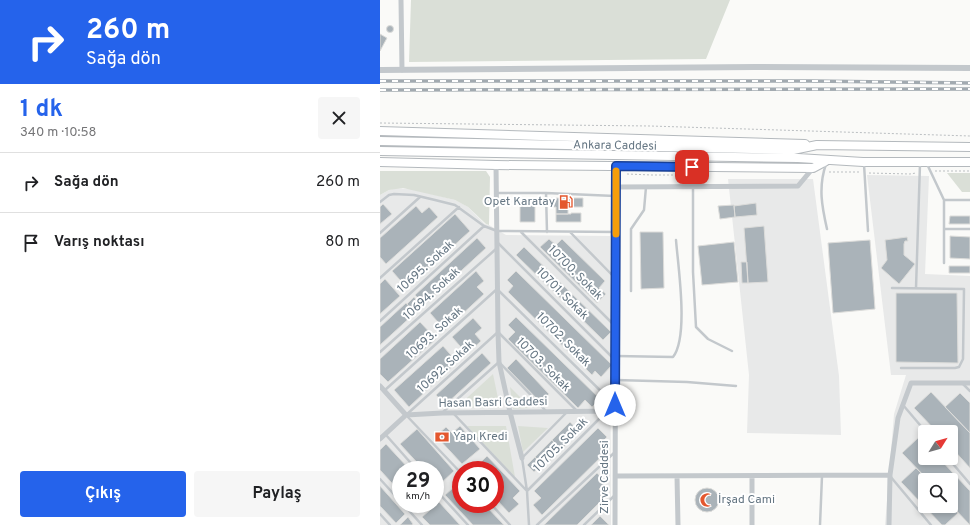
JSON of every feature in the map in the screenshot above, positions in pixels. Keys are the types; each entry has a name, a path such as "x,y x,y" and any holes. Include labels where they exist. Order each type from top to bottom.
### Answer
{"highway":[{"path":"380,131 818,145"},
{"name":"Ankara Caddesi","path":"380,141 793,150 818,145 970,148"},
{"name":"Ankara Caddesi","path":"380,151 790,158 863,162 970,162"},
{"path":"380,162 496,165 813,168 827,160"}],"street":[{"path":"401,0 402,70"},
{"path":"380,70 755,67 970,68"},
{"path":"496,165 499,362 522,458"},
{"name":"Zirve Caddesi","path":"615,525 616,166"},
{"path":"616,187 798,186 813,168"},
{"path":"888,525 890,475 898,418 911,383 970,383"},
{"path":"380,386 406,415 380,439"},
{"name":"Hasan Basri Caddesi","path":"406,415 442,413 607,411 615,408"},
{"path":"615,476 890,475"},
{"path":"677,476 678,525"},
{"path":"752,476 752,525"}],"lane":[{"path":"827,160 823,172 821,187 822,206 827,229"},
{"path":"863,162 868,231"},
{"path":"923,162 944,200 944,263"},
{"path":"916,288 923,162"},
{"path":"693,186 693,272 696,327 708,339 732,352"},
{"path":"631,291 631,229 644,210 646,187"},
{"path":"496,193 546,193 616,196"},
{"path":"546,193 547,232"},
{"path":"380,202 394,194 421,196 459,207 484,226 496,231 616,232"},
{"path":"380,233 421,196"},
{"path":"944,200 970,200"},
{"path":"380,278 459,207"},
{"name":"10695. Sokak","path":"380,321 484,226"},
{"path":"944,228 970,229"},
{"name":"10700. Sokak","path":"521,232 616,326"},
{"path":"570,232 616,279"},
{"path":"616,358 673,357 677,353 682,305 676,240"},
{"name":"10701. Sokak","path":"496,241 616,358"},
{"name":"10694. Sokak","path":"380,352 497,248"},
{"path":"892,288 964,289 963,359 959,367 901,368"},
{"name":"10693. Sokak","path":"384,391 497,289"},
{"name":"10702. Sokak","path":"497,289 615,408"},
{"name":"10703. Sokak","path":"498,332 576,411"},
{"name":"10692. Sokak","path":"406,415 498,332"},
{"path":"442,413 499,362 547,412"},
{"path":"615,380 687,382 736,386"},
{"path":"962,383 970,391"},
{"path":"903,405 920,425"},
{"name":"10705. Sokak","path":"527,491 607,411"},
{"path":"529,525 527,491 522,458 568,412"},
{"path":"453,413 527,491"},
{"path":"406,415 452,464"},
{"path":"385,435 410,461"},
{"path":"537,525 615,451"},
{"path":"954,465 970,484"},
{"path":"890,475 931,525"},
{"path":"820,525 822,476"},
{"path":"380,479 392,492"},
{"path":"584,525 615,494"},
{"path":"444,499 468,525"},
{"path":"411,513 422,525"},
{"path":"499,513 510,525"},
{"path":"380,514 390,525"}],"path":[{"path":"380,123 650,126 970,136"}],"shaded area":[{"path":"411,0 730,0 706,59 409,62"},
{"path":"380,171 486,171 490,177 489,225 468,207 455,200 403,188 389,190 380,195"},
{"path":"947,173 970,173 970,192 962,192"},
{"path":"867,175 929,176 925,274 970,276 970,525 885,525 894,414 906,375 891,375"},
{"path":"728,179 813,179 839,376 841,435 747,433 749,375"},
{"path":"396,188 412,189 455,200 468,207 485,224 506,235 610,236 611,525 380,525 380,195"},
{"path":"493,374 500,408 457,407"},
{"path":"510,387 531,408 513,409"},
{"path":"467,426 506,426 515,477 504,465 504,461 500,461"},
{"path":"518,426 548,428 523,452"}],"building":[{"path":"390,26 393,29 390,32 387,29"},
{"path":"380,34 387,38 380,51"},
{"path":"550,198 583,198 583,207 568,207 568,214 556,214 556,207 550,207"},
{"path":"756,203 757,215 735,217 734,206"},
{"path":"383,204 392,214 380,224 380,207"},
{"path":"520,204 535,204 535,222 520,222"},
{"path":"734,205 735,217 720,219 718,206"},
{"path":"416,206 422,213 429,207 438,217 386,264 380,257 380,238"},
{"path":"581,213 581,222 556,222 556,214"},
{"path":"455,214 470,231 407,288 392,271"},
{"path":"950,216 970,216 970,224 949,224"},
{"path":"764,226 768,282 748,283 744,228"},
{"path":"640,232 663,232 664,288 641,289"},
{"path":"950,236 970,237 970,259 950,258"},
{"path":"907,237 908,241 905,241 904,244 904,255 915,264 899,284 881,268 887,260 885,240"},
{"path":"477,238 486,248 424,305 415,295"},
{"path":"549,239 556,245 562,239 605,281 599,288 606,294 597,303 540,247"},
{"path":"870,240 875,309 833,313 828,243"},
{"path":"734,242 738,282 702,285 698,246"},
{"path":"524,247 611,332 603,340 516,255"},
{"path":"741,262 747,262 748,283 742,283"},
{"path":"949,266 970,266 970,273 949,273"},
{"path":"476,271 484,281 477,287 484,294 445,330 430,313"},
{"path":"516,271 612,365 601,377 595,371 592,375 508,292 513,286 507,280"},
{"path":"385,279 400,296 380,314 380,284"},
{"path":"896,293 957,293 958,363 896,362"},
{"path":"414,297 420,305 413,311 407,304"},
{"path":"406,303 415,313 380,345 380,327"},
{"path":"516,317 600,399 592,407 585,400 578,408 508,339 515,332 508,325"},
{"path":"473,318 482,328 475,334 481,341 467,354 452,337"},
{"path":"420,322 436,339 388,382 380,374 380,359"},
{"path":"443,346 457,362 409,407 394,390"},
{"path":"482,353 491,363 445,405 436,395"},
{"path":"516,359 549,394 540,402 507,368"},
{"path":"931,392 970,433 970,468 958,455 958,425 930,425 914,408"},
{"path":"960,393 970,403 970,433 945,407"},
{"path":"570,422 579,432 561,450 552,440"},
{"path":"460,426 480,449 466,461 459,461 436,436 446,427 452,433"},
{"path":"598,428 607,437 600,444 607,451 542,515 533,505 541,498 534,491"},
{"path":"417,429 452,469 452,473 444,480 444,461 416,461 400,444"},
{"path":"918,438 918,465 946,465 953,473 921,473 902,453"},
{"path":"552,440 561,450 544,467 535,457"},
{"path":"386,444 402,461 392,461 392,483 380,470 380,450"},
{"path":"487,456 492,461 482,461"},
{"path":"535,457 542,465 534,472 527,465"},
{"path":"916,468 921,473 918,473 918,500 901,482"},
{"path":"597,473 606,483 599,489 606,496 577,525 544,525"},
{"path":"504,474 520,491 513,498 519,504 509,513 504,508"},
{"path":"958,478 970,491 970,525 958,512"},
{"path":"380,486 392,499 392,513 405,514 396,523 380,506"},
{"name":"İrşad Cami","path":"707,488 712,489 718,495 718,505 712,511 707,512 702,511 696,505 695,500 696,495 702,489"},
{"path":"452,489 452,502 445,495"},
{"path":"444,507 460,525 430,525 422,517 427,513 444,513"},
{"path":"462,513 493,513 504,525 473,525"},
{"path":"931,513 958,513 945,525 942,525"},
{"path":"600,516 609,525 591,525"},
{"path":"408,517 413,524 412,525 400,525"}],"railway":[{"path":"380,81 810,81 970,83"},
{"path":"380,90 970,89"}],"slow traffic":[{"path":"616,171 616,234"}],"place":[{"name":"Opet Karatay","path":"566,202"},
{"name":"Yapı Kredi","path":"442,437"},
{"name":"İrşad Cami","path":"707,500"}],"route":[{"path":"615,405 616,166 692,167"}]}
